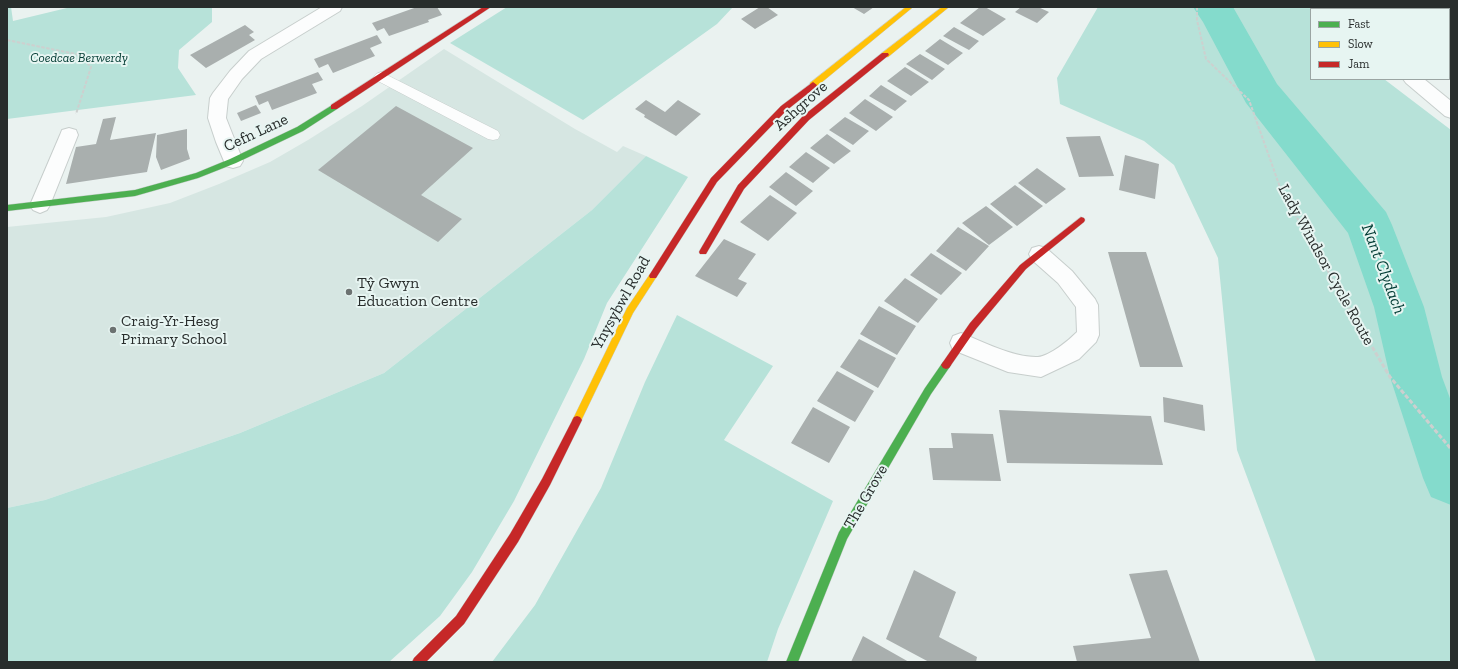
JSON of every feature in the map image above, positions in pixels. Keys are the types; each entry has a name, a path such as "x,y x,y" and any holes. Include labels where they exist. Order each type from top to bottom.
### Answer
{"street":[{"path":"233,161 217,118 219,98 236,75 255,55 334,7"},
{"name":"Cefn Lane","path":"7,208 135,193 198,175 233,161 300,130 488,7"},
{"name":"Ynysybwl Road","path":"418,662 460,620 514,538 546,482 630,311 714,180 784,108 910,7"},
{"name":"Ashgrove","path":"703,252 741,187 806,118 946,7"},
{"path":"1413,80 1451,111"},
{"path":"40,204 69,135"},
{"name":"The Grove","path":"792,662 843,536 928,391 962,343 1023,267 1081,220"},
{"path":"962,343 1008,362 1041,367 1071,352 1088,335 1087,305 1065,277 1039,254"}],"lane":[{"path":"381,77 493,135"}],"path":[{"name":"Lady Windsor Cycle Route","path":"1197,7 1197,20 1206,59 1249,100 1281,190 1318,256 1390,377 1451,449"},
{"path":"7,40 80,55 90,67 69,135"}],"shaded area":[{"name":"Tŷ Gwyn Education Centre","path":"444,49 575,129 617,152 623,146 646,156 592,210 384,373 240,433 45,500 7,508 7,227 106,217 170,203 219,184 270,162 308,140 362,106"}],"green space":[{"name":"Coedcae Berwerdy","path":"7,7 11,7 13,21 71,7 212,7 212,22 179,50 178,68 196,95 7,119"},
{"path":"507,7 733,7 717,24 583,120 450,43"},
{"path":"1098,7 1317,7 1318,8 1310,8 1310,80 1385,80 1451,130 1451,662 1316,662 1237,450 1218,258 1174,165 1144,141 1060,104 1057,78"},
{"path":"646,156 688,177 607,303 584,359 514,501 472,572 440,616 389,662 7,662 7,508 45,500 240,433 384,373 592,210"},
{"path":"677,315 773,366 724,440 833,501 778,629 767,662 492,662 535,605 601,488 645,382"}],"building":[{"path":"417,7 437,7 442,15 428,20 429,22 389,36 384,28 377,31 372,23"},
{"path":"760,7 767,7 778,15 755,29 741,19"},
{"path":"852,7 874,7 864,14"},
{"path":"980,7 985,7 1006,19 983,36 960,23"},
{"path":"1021,7 1038,7 1049,12 1037,23 1015,12"},
{"path":"245,25 254,32 249,35 255,40 206,68 190,55"},
{"path":"954,27 979,41 969,50 943,36"},
{"path":"377,35 382,43 370,48 375,56 333,73 328,64 319,68 314,59"},
{"path":"940,39 963,53 948,65 925,51"},
{"path":"920,54 945,69 932,80 906,64"},
{"path":"905,67 929,82 911,96 887,81"},
{"path":"318,72 323,80 312,84 317,93 272,110 268,101 259,105 255,96"},
{"path":"881,85 907,101 895,111 869,96"},
{"path":"865,99 893,117 876,131 849,113"},
{"path":"646,100 665,112 678,100 701,114 676,136 644,117 645,115 635,109"},
{"path":"256,105 261,113 241,121 237,113"},
{"path":"396,106 473,148 421,195 462,219 438,242 318,170"},
{"path":"116,117 110,140 156,133 147,172 66,184 76,147 96,144 103,119"},
{"path":"845,117 869,131 853,145 829,130"},
{"path":"187,129 187,149 190,159 161,170 156,157 157,135"},
{"path":"827,134 851,151 834,164 810,148"},
{"path":"1100,136 1114,176 1079,177 1066,137"},
{"path":"806,152 830,168 813,183 789,167"},
{"path":"1125,155 1159,164 1155,199 1119,190"},
{"path":"1037,168 1066,189 1046,204 1018,183"},
{"path":"786,172 813,191 796,206 769,187"},
{"path":"1015,185 1043,206 1017,226 990,204"},
{"path":"770,195 797,213 768,241 740,222"},
{"path":"986,206 1013,227 989,245 962,223"},
{"path":"958,227 989,246 966,271 936,251"},
{"path":"724,239 756,254 738,279 747,283 737,297 695,276"},
{"path":"1108,252 1146,252 1183,367 1140,367"},
{"path":"931,253 962,273 941,295 910,275"},
{"path":"905,278 938,299 918,323 884,301"},
{"path":"879,306 916,326 897,355 860,334"},
{"path":"859,339 896,358 878,388 840,367"},
{"path":"837,371 874,391 855,422 817,401"},
{"path":"1163,397 1203,405 1205,431 1164,422"},
{"path":"813,407 850,427 829,463 791,443"},
{"path":"999,410 1151,416 1163,465 1007,463"},
{"path":"951,433 993,434 1001,481 933,480 929,448 953,448"},
{"path":"914,570 956,592 939,637 977,657 976,662 929,662 886,639"},
{"path":"1167,570 1200,662 1077,662 1073,646 1151,638 1129,574"},
{"path":"863,636 909,662 851,662"}],"waterway":[{"name":"Nant Clydach","path":"1212,7 1220,17 1261,93 1369,225 1399,307 1416,377 1451,478"}],"traffic: fast":[{"path":"7,208 135,193 198,175 233,161 300,129 334,107"},
{"path":"792,662 843,536 928,391 946,365"}],"traffic: slow":[{"path":"813,85 910,7"},
{"path":"885,55 946,7"},
{"path":"577,420 630,311 653,276"}],"traffic: jam":[{"path":"334,107 488,7"},
{"path":"703,252 741,187 806,118 885,55"},
{"path":"653,276 714,180 784,108 813,85"},
{"path":"946,365 973,326 1023,267 1081,220"},
{"path":"418,662 460,620 514,538 546,482 577,420"}],"place":[{"name":"Tŷ Gwyn Education Centre","path":"349,292"},
{"name":"Craig-Yr-Hesg Primary School","path":"113,330"}]}
